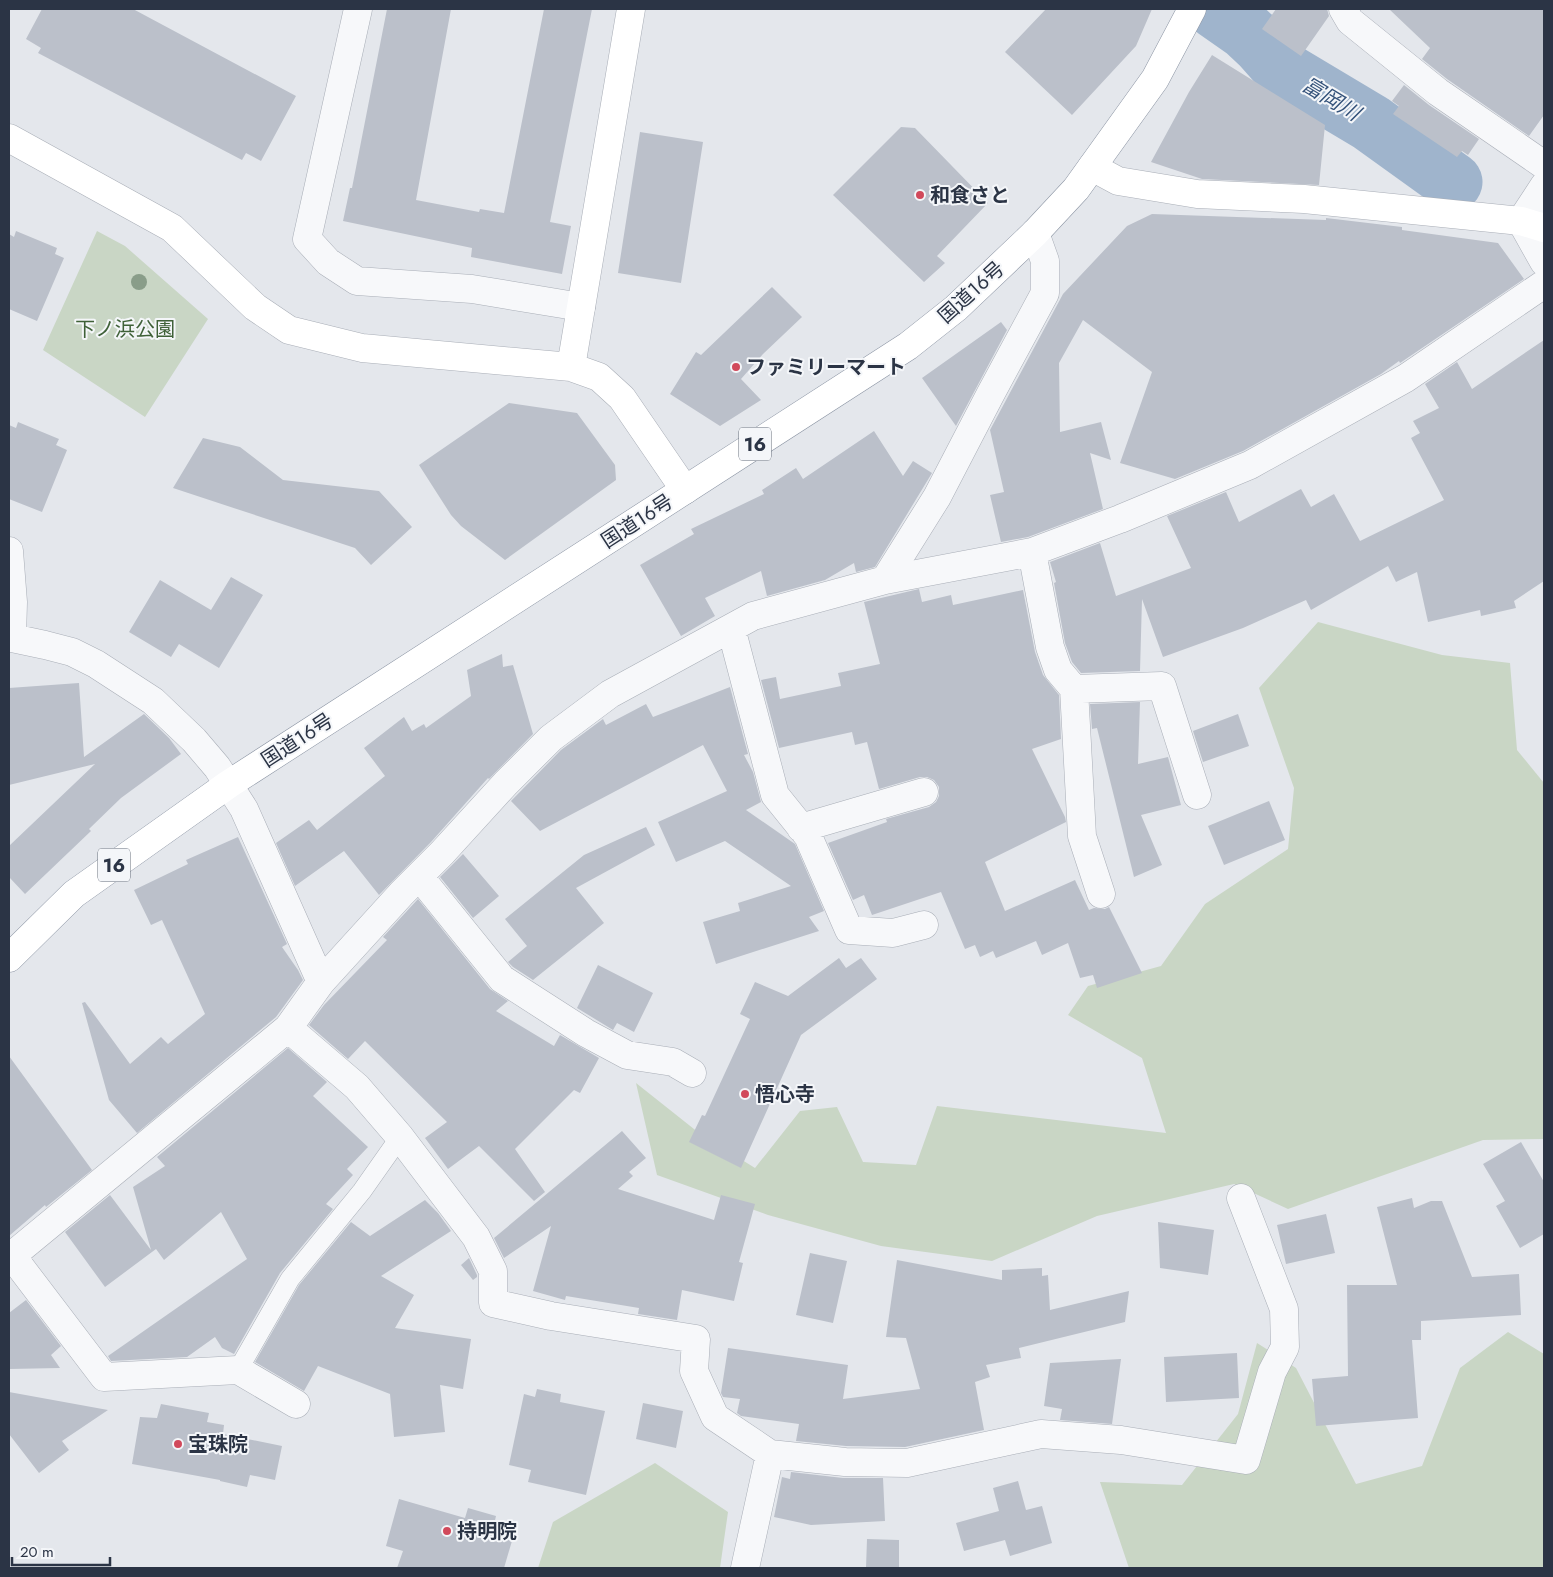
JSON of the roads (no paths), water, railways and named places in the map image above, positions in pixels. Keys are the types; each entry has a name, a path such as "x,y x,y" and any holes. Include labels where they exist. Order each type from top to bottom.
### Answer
{"main road":[{"path":"571,367 631,9"},
{"name":"国道16号","path":"10,955 74,894 229,784 908,346 956,308 1035,233 1076,189 1155,79 1192,9"},
{"path":"9,138 172,228 255,307 289,330 362,348 571,367 599,377 622,398 685,490"},
{"path":"1092,167 1118,181 1198,194 1304,199 1533,224"}],"street":[{"path":"358,9 307,239 328,262 357,281 472,288 581,307"},
{"path":"1342,9 1350,21 1438,92 1544,165"},
{"path":"1544,186 1533,224 1544,262"},
{"path":"885,580 937,497 1045,293 1045,261 1035,233"},
{"path":"296,1404 238,1370 104,1377 10,1257 288,1028 321,982 506,784 552,738 610,694 753,616 885,580 1032,552 1120,519 1250,466 1406,378 1544,284"},
{"path":"9,551 13,602 10,641 45,644 72,652 96,664 153,702 194,740 218,767 244,809 321,982"},
{"path":"1032,552 1050,647 1058,670 1074,689 1082,836 1101,894"},
{"path":"731,628 775,795 808,836 849,930 893,933 924,925"},
{"path":"1074,689 1162,686 1197,795"},
{"path":"801,828 924,792"},
{"path":"419,876 502,979 586,1033 627,1055 672,1062 692,1073"},
{"path":"288,1028 356,1087 400,1137 476,1236 493,1271 493,1303 551,1316 696,1340 694,1371 715,1417 770,1454 844,1462 908,1463 1041,1434 1121,1440 1246,1460 1272,1372 1285,1347 1284,1309 1241,1198"},
{"path":"746,1568 770,1454"}],"lane":[{"path":"238,1370 290,1279 362,1191 400,1137"}],"waterway":[{"name":"富岡川","path":"1215,9 1245,30 1284,71 1371,123 1453,182"},
{"path":"1284,71 1301,42"}],"place":[{"name":"和食さと","path":"920,195"},
{"name":"ファミリーマート","path":"736,367"},
{"name":"悟心寺","path":"745,1094"},
{"name":"宝珠院","path":"178,1444"},
{"name":"持明院","path":"447,1531"}],"park label":[{"name":"下ノ浜公園","path":"125,329"}]}
